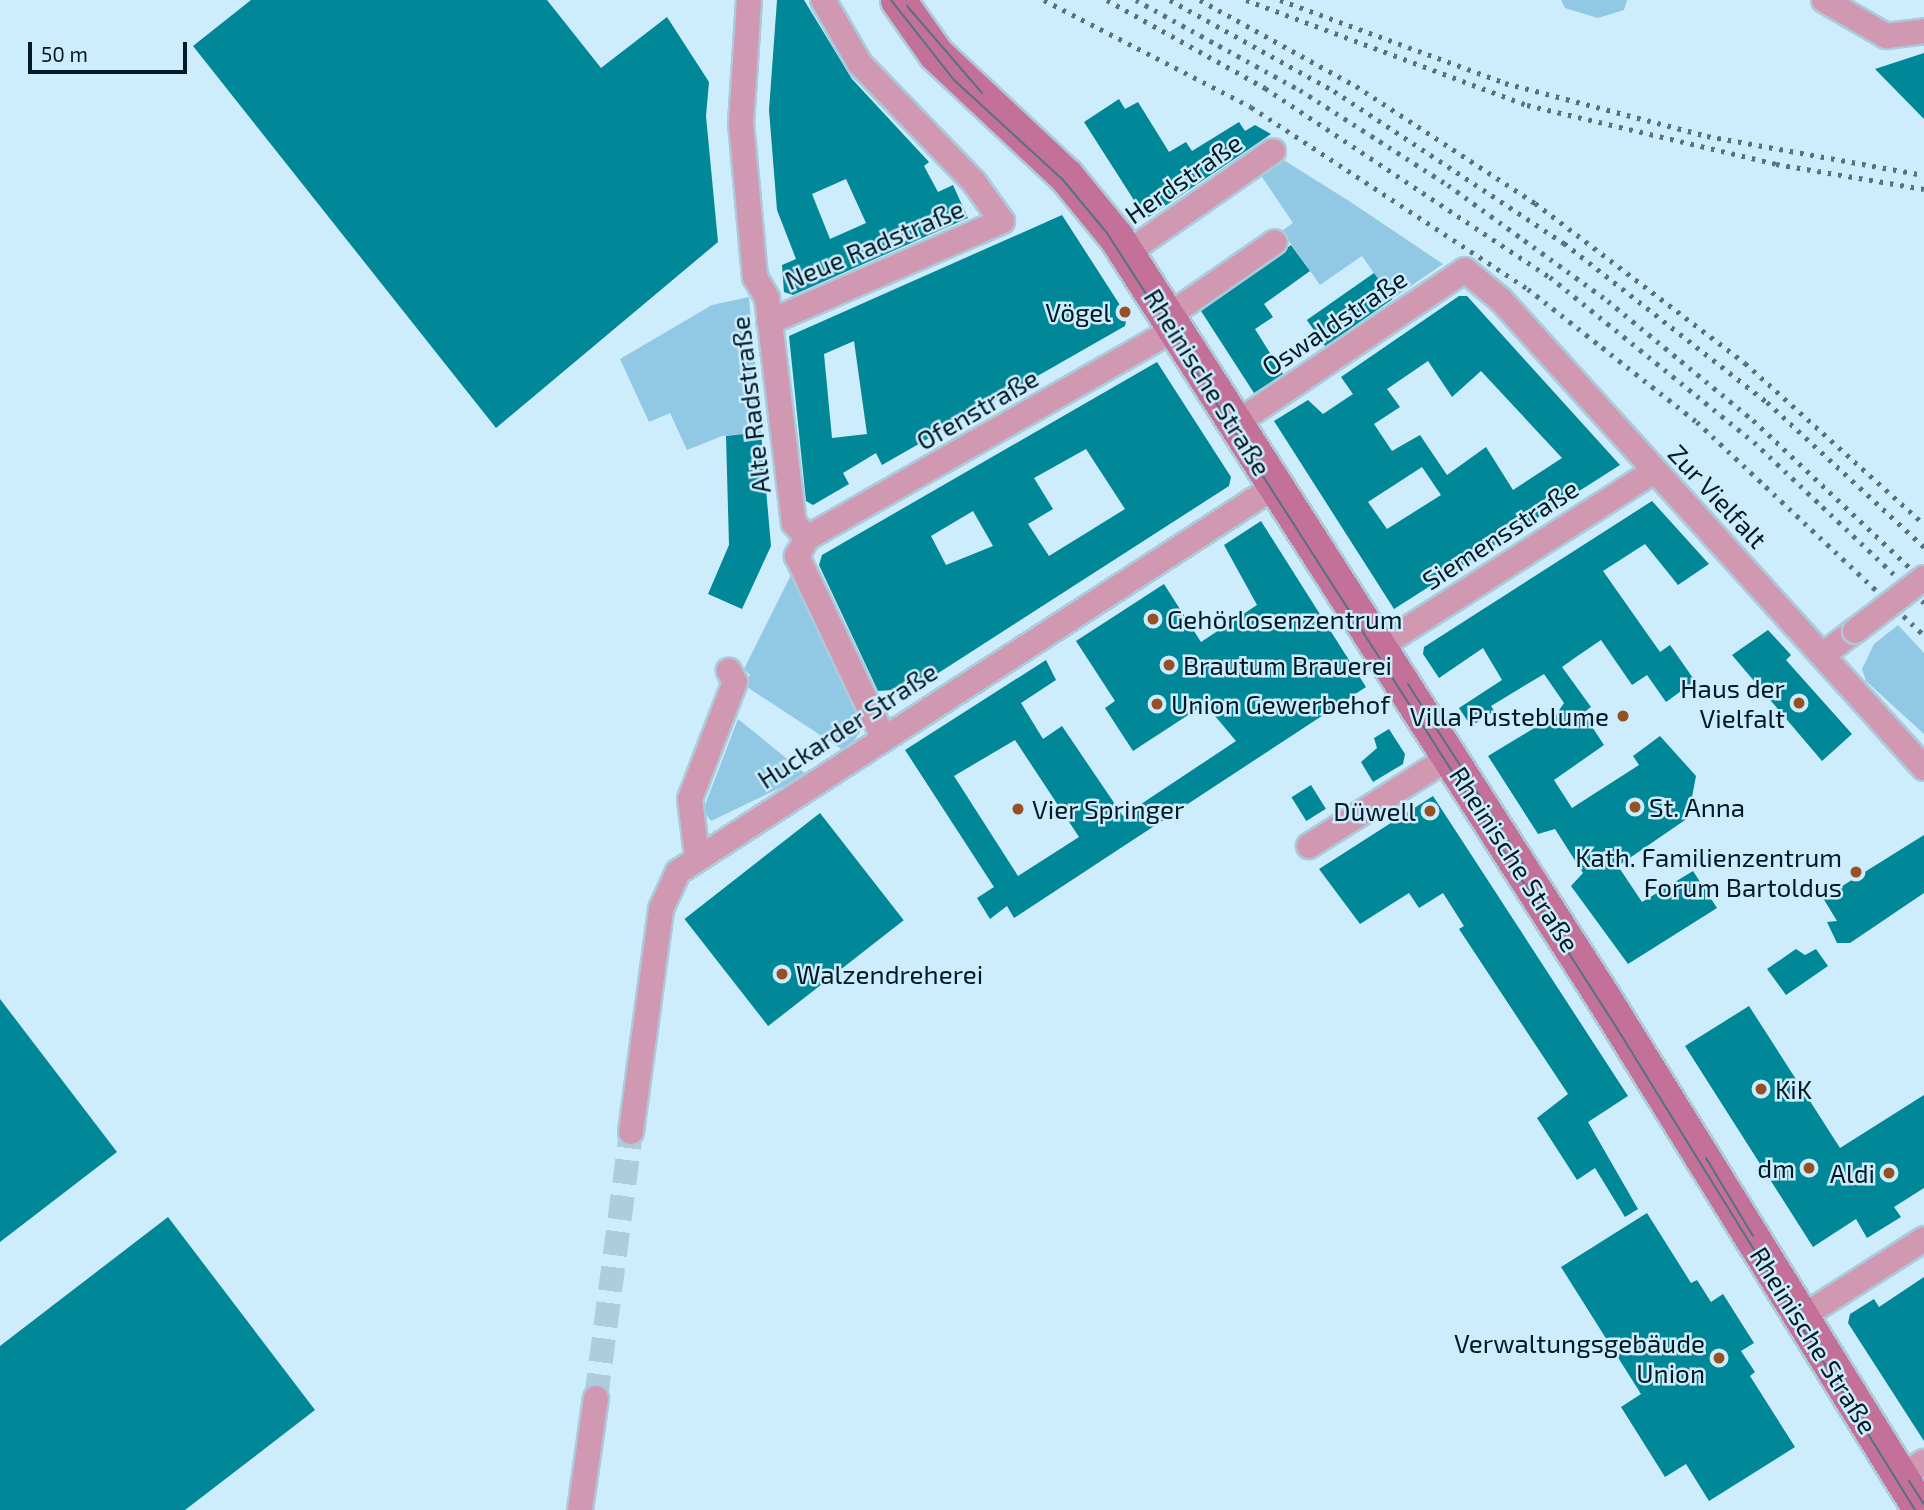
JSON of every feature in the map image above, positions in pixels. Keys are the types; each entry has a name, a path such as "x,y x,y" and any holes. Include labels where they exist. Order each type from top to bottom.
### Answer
{"main road":[{"name":"Rheinische Straße","path":"898,0 936,54 1066,176 1127,253 1274,487 1450,757 1799,1319 1912,1470 1921,1510"}],"street":[{"name":"Alte Radstraße","path":"749,0 741,122 755,277 769,322 794,523 807,538"},
{"name":"Neue Radstraße","path":"769,322 1002,221 974,181 860,64 823,0"},
{"path":"1824,0 1886,36 1924,30"},
{"name":"Herdstraße","path":"1127,253 1273,151"},
{"name":"Ofenstraße","path":"807,538 1171,323 1275,242"},
{"name":"Oswaldstraße","path":"1235,424 1465,270"},
{"name":"Zur Vielfalt","path":"1465,270 1501,300 1654,471 1824,654 1924,768"},
{"name":"Siemensstraße","path":"1379,647 1654,471"},
{"name":"Huckarder Straße","path":"631,1132 661,909 667,887 697,856 1274,487"},
{"path":"807,538 797,556 883,737"},
{"path":"1824,654 1924,578"},
{"path":"697,856 690,799 735,682 729,671"},
{"path":"1309,845 1450,757"},
{"path":"1799,1319 1924,1239"},
{"path":"580,1510 596,1398"}],"shaded area":[{"path":"1561,0 1627,0 1624,10 1598,18 1565,8"},
{"path":"1282,159 1443,264 1392,299 1362,256 1320,285 1282,231 1293,223 1260,174"},
{"path":"749,297 761,432 722,436 687,450 670,413 649,422 620,359 712,305"},
{"path":"792,573 867,722 846,752 744,685 750,675 744,669"},
{"path":"1898,625 1924,653 1924,734 1866,681 1862,669 1874,644"},
{"path":"738,719 807,775 711,821 703,810"}],"building":[{"path":"251,0 547,0 601,68 667,17 709,82 706,116 718,242 496,428 193,46"},
{"path":"777,0 804,0 852,79 929,162 924,166 938,192 953,185 968,218 793,295 784,292 782,265 796,259 777,210 769,110","holes":["846,179 866,223 830,239 812,194"]},
{"path":"1924,53 1924,119 1875,69"},
{"path":"1119,99 1125,109 1138,102 1169,152 1186,142 1192,151 1239,122 1245,131 1255,125 1271,134 1146,219 1084,122"},
{"path":"1062,215 1127,316 1125,326 882,465 876,453 843,473 849,484 813,505 806,501 789,336","holes":["854,341 867,434 832,438 824,354"]},
{"path":"1291,245 1310,271 1264,304 1273,317 1255,329 1283,374 1254,393 1201,311"},
{"path":"1374,273 1392,299 1325,346 1307,320"},
{"path":"1459,296 1467,296 1620,465 1394,609 1274,421 1308,400 1323,414 1353,394 1341,377","holes":["1428,361 1452,397 1481,371 1562,458 1513,490 1486,447 1447,475 1420,435 1392,451 1374,424 1400,407 1387,389","1422,467 1441,495 1387,529 1368,502"]},
{"path":"1157,362 1231,477 1229,486 901,697 893,690 878,691 819,565 822,555","holes":["1086,449 1125,509 1049,556 1028,524 1053,509 1034,478","973,511 993,546 946,565 931,536"]},
{"path":"761,432 771,546 742,609 708,594 729,545 726,436"},
{"path":"1652,501 1709,564 1678,585 1645,544 1603,571 1660,652 1670,645 1695,681 1666,702 1647,675 1632,685 1601,640 1576,657 1562,667 1591,707 1583,713 1604,745 1554,780 1572,808 1639,765 1633,756 1660,736 1696,776 1688,818 1618,866 1642,902 1693,871 1717,908 1628,964 1571,886 1583,873 1555,829 1538,834 1488,756 1556,715 1564,703 1544,674 1491,706 1494,711 1476,723 1467,720 1459,708 1502,680 1483,648 1439,678 1423,654 1424,647"},
{"path":"1261,521 1366,687 1014,918 1007,906 990,919 977,898 994,887 905,750 1046,660 1056,680 1021,703 1043,739 1062,726 1123,816 1236,741 1205,704 1133,751 1105,708 1115,701 1076,641 1164,584 1201,642 1257,605 1224,545","holes":["1015,740 1079,837 1018,876 954,776"]},
{"name":"Haus der Vielfalt","path":"1768,630 1791,655 1786,660 1852,734 1822,761 1732,655"},
{"path":"1389,729 1405,754 1403,764 1373,782 1361,762 1377,748 1374,738"},
{"path":"1311,785 1326,809 1306,821 1291,797"},
{"path":"1433,796 1628,1096 1588,1122 1638,1209 1625,1217 1595,1168 1577,1180 1537,1118 1568,1094 1459,929 1464,926 1443,893 1419,908 1409,893 1360,924 1319,869"},
{"name":"Walzendreherei","path":"820,813 904,920 768,1026 684,919"},
{"path":"1924,835 1924,893 1850,943 1837,943 1827,922 1837,921 1823,898"},
{"path":"1796,949 1805,955 1816,949 1828,966 1786,995 1767,969"},
{"path":"0,999 117,1152 0,1242"},
{"path":"1749,1006 1840,1148 1924,1095 1924,1188 1894,1207 1901,1217 1867,1238 1856,1219 1813,1247 1685,1046"},
{"name":"Verwaltungsgebäude Union","path":"1647,1213 1691,1283 1697,1280 1711,1302 1723,1294 1754,1343 1741,1351 1755,1372 1750,1376 1795,1447 1709,1501 1686,1464 1665,1477 1621,1407 1641,1394 1561,1267"},
{"path":"168,1217 315,1410 185,1510 0,1510 0,1346"},
{"path":"1924,1277 1924,1441 1848,1323 1850,1314 1874,1299 1879,1307"}],"tunnel":[{"path":"596,1398 631,1132"}],"tram line":[{"path":"891,0 954,80 1063,180 1107,233 1618,1030 1915,1510"},
{"path":"907,6 982,93"},
{"path":"1408,684 1523,864"},
{"path":"1706,1158 1753,1236"},
{"path":"1909,1481 1924,1504"}],"railway":[{"path":"1044,0 1251,107 1528,289 1697,422 1924,635"},
{"path":"1107,0 1265,88 1550,277 1754,442 1924,603"},
{"path":"1136,0 1300,90 1448,185 1608,301 1753,420 1924,581"},
{"path":"1170,0 1334,91 1564,243 1767,402 1924,547"},
{"path":"1200,0 1356,86 1535,203 1745,363 1924,524"},
{"path":"1246,0 1527,105 1776,164 1924,189"},
{"path":"1280,0 1505,83 1707,136 1924,175"}],"place":[{"name":"Vögel","path":"1125,312"},
{"name":"Gehörlosenzentrum","path":"1153,619"},
{"name":"Brautum Brauerei","path":"1169,665"},
{"name":"Haus der Vielfalt","path":"1799,703"},
{"name":"Union Gewerbehof","path":"1157,704"},
{"name":"Villa Pusteblume","path":"1623,716"},
{"name":"St. Anna","path":"1635,807"},
{"name":"Vier Springer","path":"1018,809"},
{"name":"Düwell","path":"1430,811"},
{"name":"Kath. Familienzentrum Forum Bartoldus","path":"1856,872"},
{"name":"Walzendreherei","path":"782,974"},
{"name":"KiK","path":"1761,1089"},
{"name":"dm","path":"1809,1168"},
{"name":"Aldi","path":"1889,1173"},
{"name":"Verwaltungsgebäude Union","path":"1719,1358"}]}
